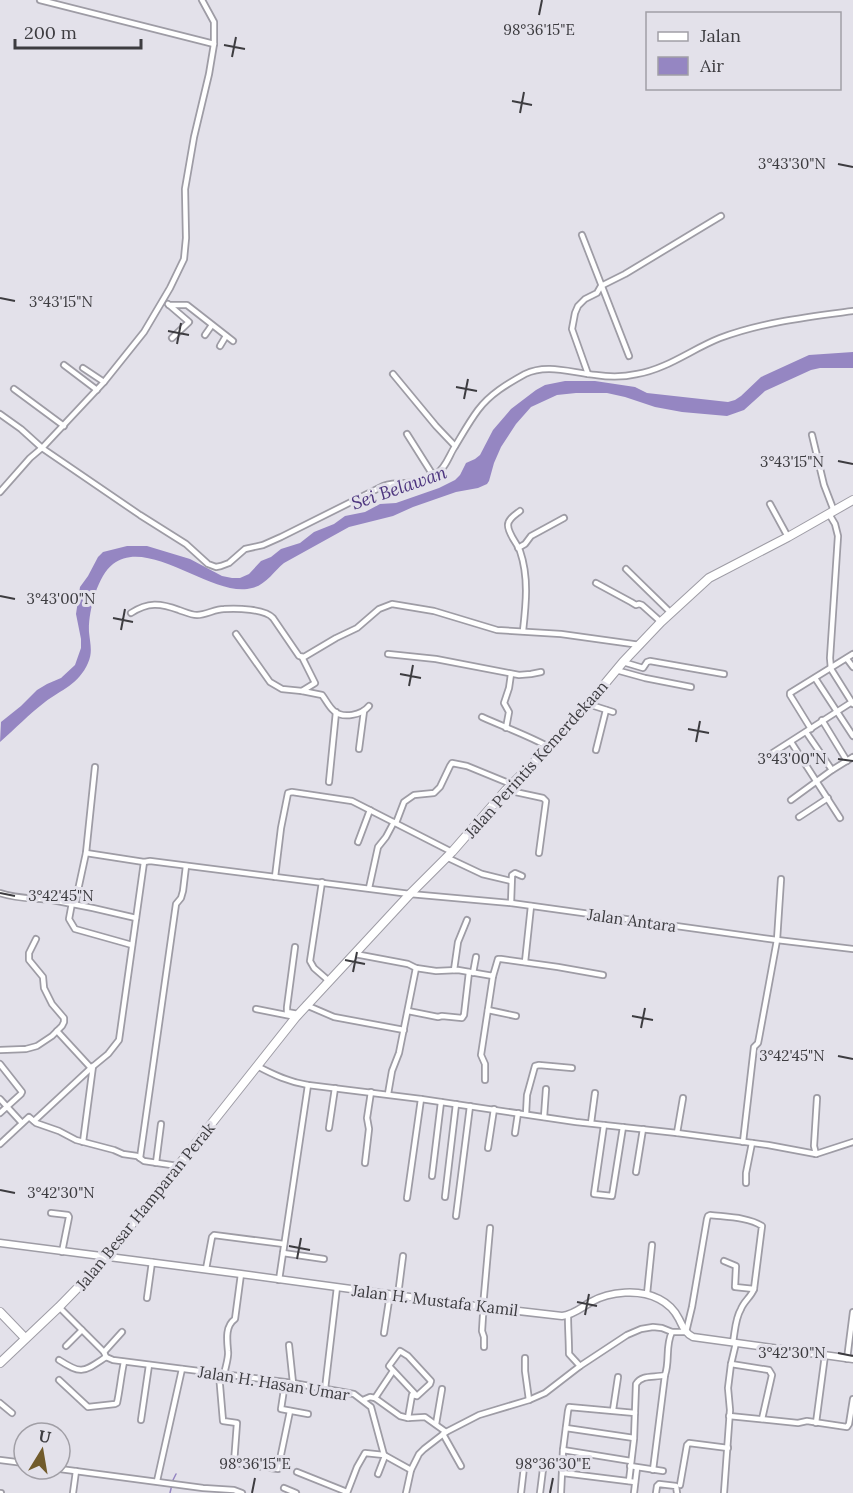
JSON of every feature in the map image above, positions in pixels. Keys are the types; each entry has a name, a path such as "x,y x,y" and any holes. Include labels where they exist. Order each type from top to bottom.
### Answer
{"main road":[{"name":"Jalan Perintis Kemerdekaan","path":"257,1066 306,1005 549,747 661,622 709,578 853,500"},
{"name":"Jalan Besar Hamparan Perak","path":"0,1363 107,1257 257,1066"},
{"path":"0,1312 25,1338"}],"street":[{"path":"40,0 214,44"},
{"path":"0,492 97,390 144,332 185,255 187,218 185,189 214,44 214,22 202,0"},
{"path":"588,374 572,330 576,309 585,299 597,293 601,286 721,216"},
{"path":"582,235 629,356"},
{"path":"163,300 189,322 172,338"},
{"path":"169,305 187,305 233,341"},
{"path":"0,414 42,448 186,544 208,564 216,567 229,563 245,549 263,545 281,537 383,486 417,481 435,474 442,468 478,410 490,396 528,373 542,369 611,376 634,375 650,371 701,346 752,328 776,322 853,311"},
{"path":"205,335 212,325"},
{"path":"220,346 226,336"},
{"path":"64,365 97,390"},
{"path":"83,368 104,382"},
{"path":"393,374 455,446"},
{"path":"14,389 64,426"},
{"path":"407,434 431,472 435,474"},
{"path":"760,761 852,703 831,669 838,536 812,435"},
{"path":"770,504 788,537"},
{"path":"520,511 509,520 508,525 519,548 524,567 526,605 523,631"},
{"path":"519,548 531,536 564,518"},
{"path":"626,569 672,613"},
{"path":"596,583 636,605 642,605 661,622"},
{"path":"131,613 142,607 160,604 197,615 224,609 262,611 271,615 299,656 302,657 315,682 302,691"},
{"path":"302,657 357,628 379,609 392,604 434,611 497,630 561,634 640,645"},
{"path":"236,634 270,682 282,689 322,695 336,712 350,715 364,711 369,706"},
{"path":"388,654 436,659 512,674 525,675 541,672"},
{"path":"832,770 808,731 790,695 853,654"},
{"path":"847,658 853,667"},
{"path":"623,662 643,668 650,661 724,674"},
{"path":"616,670 690,687"},
{"path":"506,728 509,712 504,703 512,674"},
{"path":"815,678 853,736"},
{"path":"588,704 613,712"},
{"path":"596,750 606,710"},
{"path":"359,749 364,711"},
{"path":"329,782 336,712"},
{"path":"482,717 530,736 549,747"},
{"path":"822,720 847,761"},
{"path":"791,742 840,818"},
{"path":"790,800 853,757"},
{"path":"369,888 378,847 395,822 404,802 414,795 434,793 438,790 452,763 467,766 510,788 543,798 546,801 539,853"},
{"path":"95,767 86,853 69,919 75,929 132,945"},
{"path":"275,877 288,793 292,792 347,800 395,822 482,874 511,881"},
{"path":"799,817 828,798"},
{"path":"358,842 370,810"},
{"name":"Jalan Antara","path":"86,853 410,894 511,903 853,949"},
{"path":"34,1121 108,1054 119,1040 144,862"},
{"path":"140,1158 176,904 183,891 186,866"},
{"path":"511,903 513,873 522,876"},
{"path":"743,1142 754,1047 758,1043 777,940 781,879"},
{"path":"322,882 310,961 314,968 329,981"},
{"path":"0,893 73,904 136,918"},
{"path":"525,962 531,906"},
{"path":"454,970 458,942 467,920"},
{"path":"0,1050 26,1049 37,1046 57,1032 65,1020 49,999 44,988 43,977 29,960 29,953 36,939"},
{"path":"295,947 286,1007 287,1012 297,1015"},
{"path":"355,954 408,964 416,968 436,971 454,970 494,976"},
{"path":"408,1011 438,1017 462,1018 476,957"},
{"path":"485,1080 485,1064 481,1055 498,959 603,975"},
{"path":"388,1094 392,1071 399,1053 416,968"},
{"path":"306,1005 334,1017 404,1030"},
{"path":"256,1009 297,1015"},
{"path":"488,1010 516,1016"},
{"path":"57,1032 92,1067"},
{"path":"0,1064 22,1092 0,1113"},
{"path":"257,1066 291,1082 308,1085 604,1125 677,1132 816,1154 853,1142"},
{"path":"526,1114 527,1095 535,1066 572,1068"},
{"path":"83,1142 92,1067"},
{"path":"279,1280 308,1085"},
{"path":"329,1128 335,1088"},
{"path":"544,1117 546,1089"},
{"path":"365,1163 371,1092"},
{"path":"591,1123 595,1093"},
{"path":"677,1132 683,1098"},
{"path":"816,1154 814,1146 817,1098"},
{"path":"0,1099 22,1124"},
{"path":"407,1198 421,1099"},
{"path":"432,1176 441,1102"},
{"path":"445,1197 456,1104"},
{"path":"456,1216 470,1106"},
{"path":"488,1148 494,1109"},
{"path":"515,1133 518,1113"},
{"path":"0,1144 29,1117 75,1140 144,1161 178,1166"},
{"path":"156,1163 161,1124"},
{"path":"604,1125 594,1194 612,1196 623,1127"},
{"path":"636,1172 643,1129"},
{"path":"746,1183 752,1143"},
{"path":"51,1213 69,1217 62,1252"},
{"path":"686,1332 708,1216 758,1223 762,1226 754,1289 740,1310 731,1364 724,1493"},
{"path":"484,1347 482,1332 490,1228"},
{"path":"206,1269 214,1234 284,1244"},
{"name":"Jalan H. Mustafa Kamil","path":"0,1243 568,1316"},
{"path":"647,1294 652,1245"},
{"path":"283,1253 324,1259"},
{"path":"398,1295 403,1256"},
{"path":"724,1261 736,1266 735,1287 754,1289"},
{"path":"147,1298 152,1262"},
{"path":"241,1274 235,1319 230,1323 228,1330 229,1351 221,1375 223,1421 237,1424 234,1463 278,1469 290,1411"},
{"path":"325,1389 337,1287"},
{"path":"580,1366 569,1354 568,1316 591,1301 601,1298 632,1292 647,1294 666,1304 679,1319 686,1332 693,1337 850,1359 853,1312"},
{"path":"384,1333 390,1294"},
{"name":"Jalan H. Hasan Umar","path":"59,1307 105,1355 113,1360 293,1383 354,1394 371,1407 385,1456"},
{"path":"406,1493 411,1470 419,1454 445,1433 480,1415 544,1393 580,1366 633,1332 653,1327 672,1332 686,1332"},
{"path":"66,1346 81,1330"},
{"path":"59,1360 74,1370 80,1371 93,1366 105,1355 122,1332"},
{"path":"653,1470 665,1375 668,1367 667,1352 672,1332"},
{"path":"289,1345 293,1383"},
{"path":"408,1418 412,1395 417,1396 431,1381 408,1356 400,1351 389,1364 417,1396"},
{"path":"816,1423 825,1356"},
{"path":"525,1358 529,1400"},
{"path":"60,1380 88,1407 115,1404 118,1400 124,1362"},
{"path":"731,1364 771,1372 762,1419"},
{"path":"141,1420 149,1365"},
{"path":"157,1481 182,1369"},
{"path":"375,1398 393,1371"},
{"path":"629,1481 636,1389 639,1380 642,1377 665,1375"},
{"path":"613,1410 618,1377"},
{"path":"285,1383 281,1408 308,1414"},
{"path":"436,1424 442,1389"},
{"path":"363,1400 370,1397 375,1398 408,1418 422,1416 436,1424 445,1433 461,1466"},
{"path":"729,1416 847,1427 853,1399"},
{"path":"0,1403 12,1413"},
{"path":"561,1493 563,1450 569,1407 635,1413"},
{"path":"566,1428 634,1438"},
{"path":"680,1485 687,1444 728,1448"},
{"path":"563,1450 631,1464 637,1468 663,1471"},
{"path":"297,1472 347,1493 365,1453 385,1456 411,1470"},
{"path":"378,1474 385,1456"},
{"path":"520,1493 524,1467"},
{"path":"634,1493 637,1468"},
{"path":"540,1493 543,1469"},
{"path":"72,1470 202,1488 234,1490 242,1493"},
{"path":"73,1493 76,1471"},
{"path":"563,1473 635,1482"},
{"path":"656,1493 659,1484 676,1486 677,1493"},
{"path":"284,1488 292,1492"}],"water":[{"name":"Sei Belawan","path":"853,352 853,368 811,370 765,391 744,410 727,416 655,407 607,393 557,395 531,407 516,424 501,447 487,484 456,492 393,516 349,527 284,563 266,581 252,588 237,589 219,585 163,562 145,557 128,557 113,564 98,586 89,624 90,655 80,676 39,707 0,742 1,722 37,690 61,678 75,665 81,648 76,614 80,587 103,552 127,546 147,546 190,559 222,576 240,578 249,574 261,561 281,549 300,543 314,532 334,524 345,516 365,512 380,504 396,503 455,480 466,463 480,455 493,430 511,409 545,385 565,381 595,381 635,387 647,393 728,402 741,396 761,377 809,355"}],"waterway":[{"path":"170,1493 176,1474"}]}
